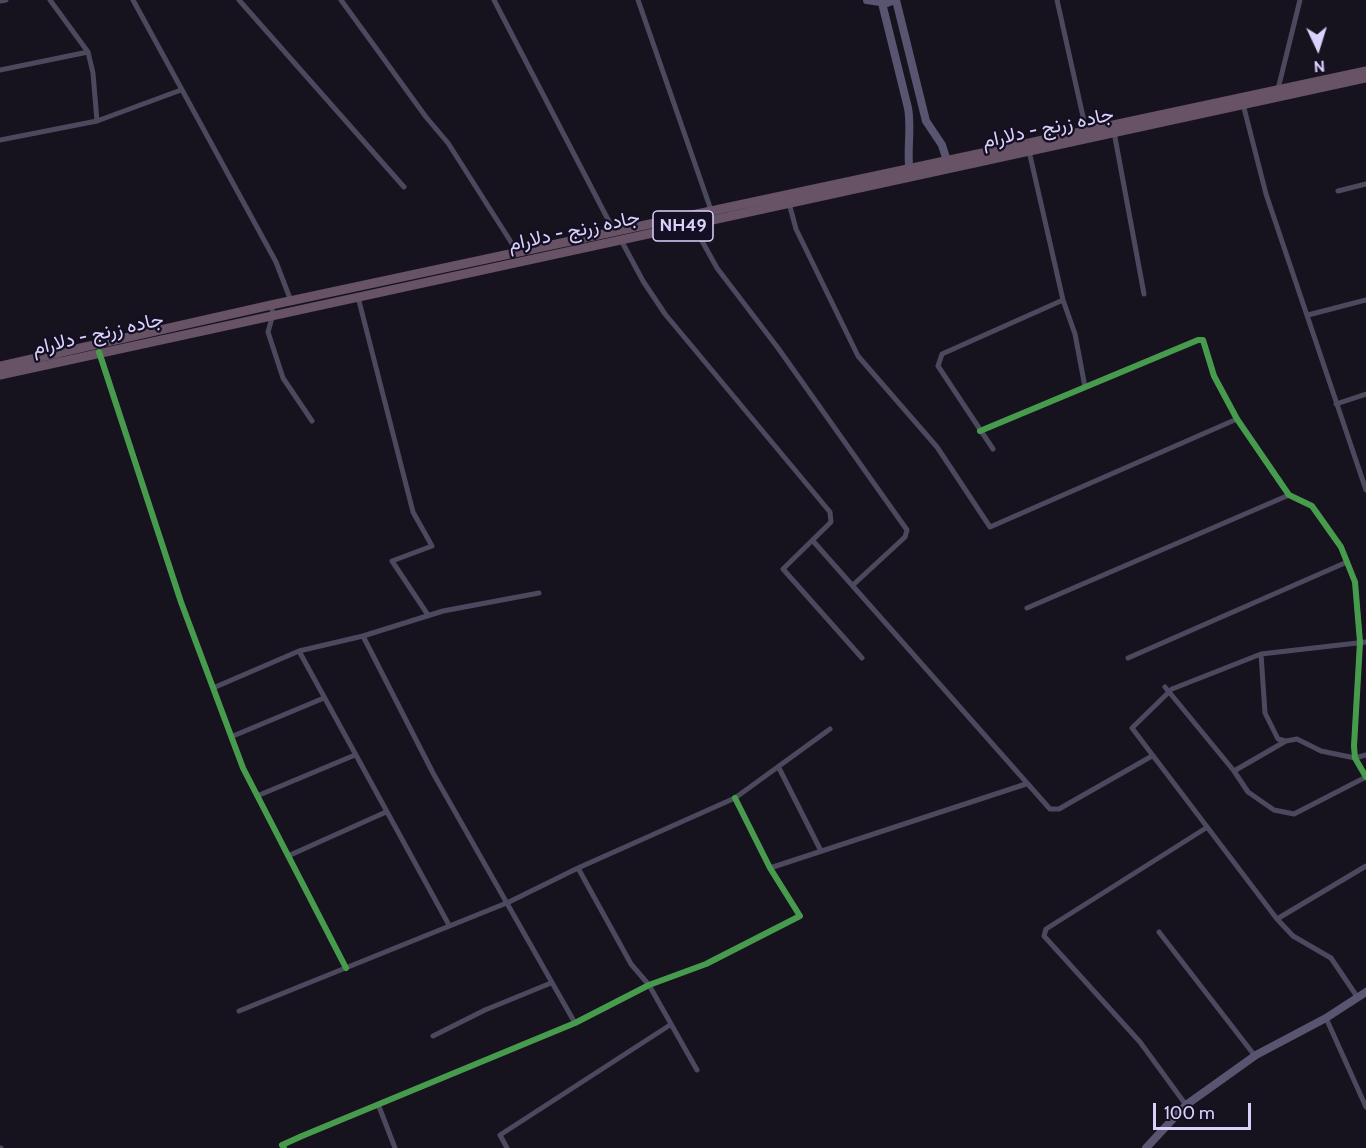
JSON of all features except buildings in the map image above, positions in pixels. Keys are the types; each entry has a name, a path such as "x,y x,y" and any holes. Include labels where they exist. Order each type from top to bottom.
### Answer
{"highway":[{"name":"جاده زرنج - دلارام","path":"948,164 1029,151 1114,132 1242,101 1278,89 1366,70"},
{"name":"جاده زرنج - دلارام","path":"691,220 711,210 948,164 1086,130 1366,78"},
{"name":"جاده زرنج - دلارام","path":"0,366 272,309 357,295 691,220 789,203 910,172"},
{"name":"جاده زرنج - دلارام","path":"0,375 272,309 291,301 518,252 618,236"}],"street":[{"path":"0,1 6,0"},
{"path":"50,0 88,52 93,73 97,121"},
{"path":"133,0 276,262 291,301"},
{"path":"239,0 404,187"},
{"path":"341,0 426,117 448,143 518,252"},
{"path":"494,0 618,236 665,314 830,512 831,522 783,569 862,658"},
{"path":"638,0 711,210"},
{"path":"867,0 882,3 895,0 926,121 942,145 948,164"},
{"path":"1057,0 1086,130"},
{"path":"1278,89 1300,0"},
{"path":"882,3 911,125 906,151 910,172"},
{"path":"0,70 88,52"},
{"path":"0,140 97,121 181,90"},
{"path":"1242,101 1266,194 1366,490"},
{"path":"1114,132 1144,294"},
{"path":"1029,151 1063,300 1075,334 1085,387"},
{"path":"1338,191 1366,184"},
{"path":"789,203 796,229 858,356 937,447 990,527 1237,419"},
{"path":"691,220 717,268 778,348 907,530 905,537 853,585"},
{"path":"357,295 413,512 432,546 392,561 428,615"},
{"path":"993,449 938,366 938,358 942,354 1063,300"},
{"path":"1308,315 1366,300"},
{"path":"272,309 268,332 283,378 312,421"},
{"path":"980,431 1198,340 1203,340 1214,376 1237,419 1289,495 1312,506 1341,547 1355,582 1363,642 1355,758 1366,777 1294,814 1274,810 1248,792 1234,771 1168,694 1165,687"},
{"path":"99,352 181,602 233,736 243,768 346,968"},
{"path":"1336,404 1366,394"},
{"path":"1358,469 1366,467"},
{"path":"1027,608 1289,495"},
{"path":"813,541 1026,784 1054,811 1152,756"},
{"path":"1128,658 1347,562"},
{"path":"213,688 299,651 363,636 428,615 539,593"},
{"path":"363,636 423,754 509,902 551,983 575,1023"},
{"path":"1358,1000 1331,958 1293,936 1277,919 1132,728 1172,689 1261,654 1363,642"},
{"path":"299,651 449,925"},
{"path":"1261,654 1264,713 1278,739 1286,741"},
{"path":"233,736 324,698"},
{"path":"239,1011 509,902 578,868 735,798 830,729"},
{"path":"1234,771 1286,741 1297,739 1321,751 1355,758 1366,755"},
{"path":"257,796 355,755"},
{"path":"779,768 821,851"},
{"path":"770,868 1026,784"},
{"path":"284,1148 282,1145 302,1136 575,1023 649,985 706,964 800,916 770,868 735,798"},
{"path":"288,856 386,812"},
{"path":"1186,1106 1140,1042 1044,936 1046,929 1206,828"},
{"path":"1277,919 1366,866"},
{"path":"578,868 631,964 649,985 697,1070"},
{"path":"1159,932 1256,1057"},
{"path":"433,1036 485,1010 551,983"},
{"path":"1146,1148 1186,1106 1256,1057 1358,1000 1366,992"},
{"path":"1326,1018 1366,1107"},
{"path":"507,1148 500,1135 670,1025"},
{"path":"378,1104 395,1148"}],"cycle path":[{"path":"980,431 1198,340 1203,340 1214,376 1237,419 1289,495 1312,506 1341,547 1355,582 1360,642 1354,746 1355,758 1366,777"},
{"path":"99,352 181,602 243,768 346,968"},
{"path":"284,1148 282,1145 302,1136 575,1023 649,985 706,964 800,916 770,868 735,798"}]}
